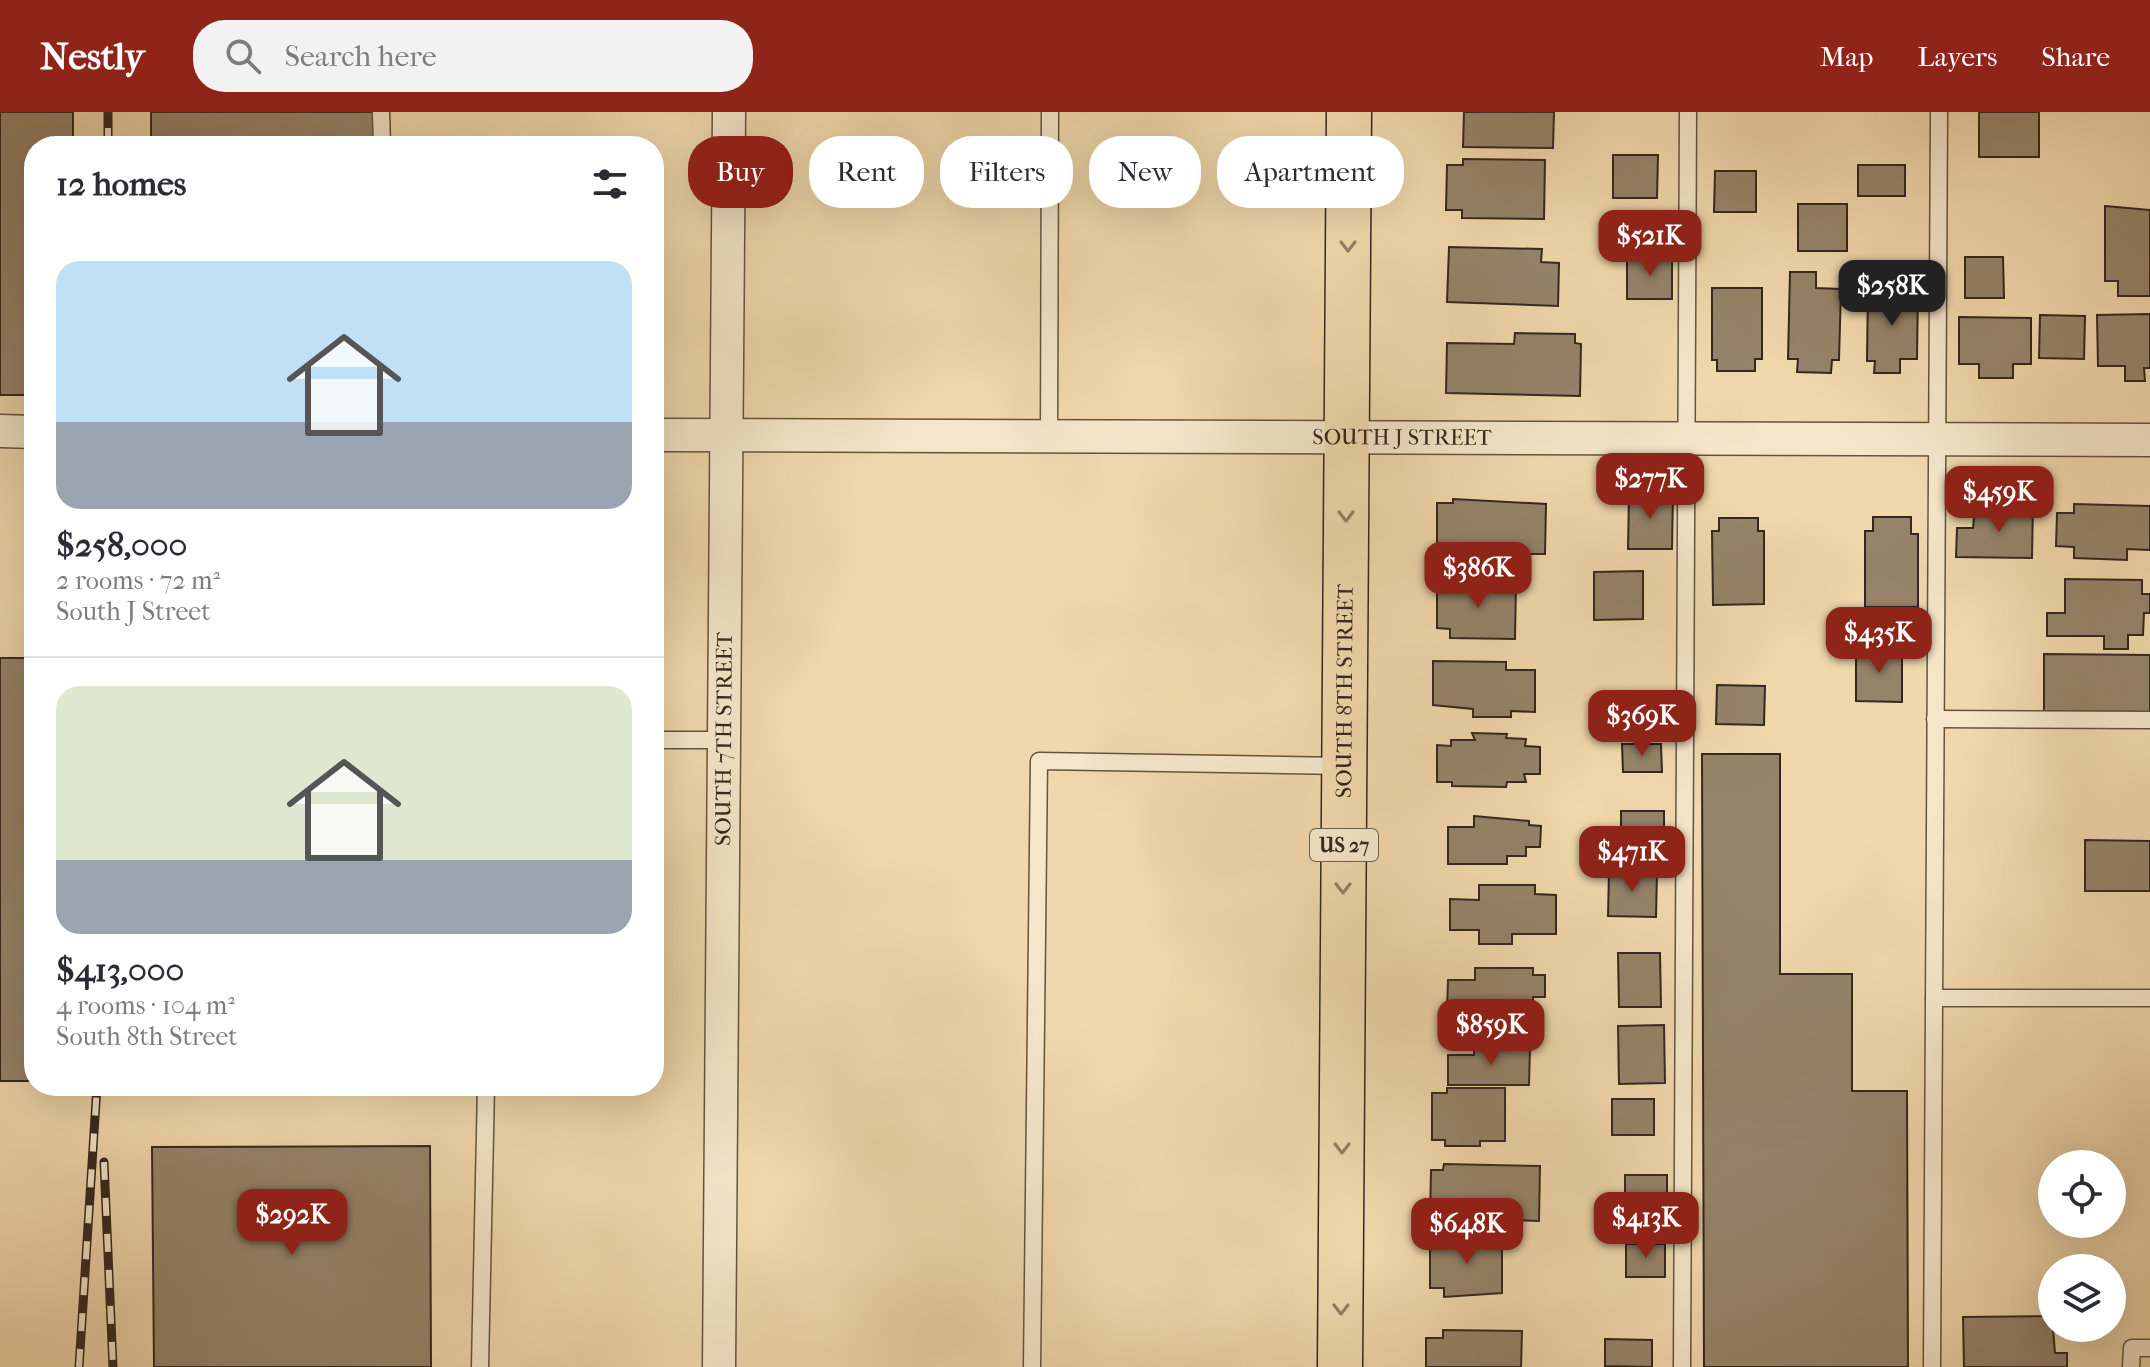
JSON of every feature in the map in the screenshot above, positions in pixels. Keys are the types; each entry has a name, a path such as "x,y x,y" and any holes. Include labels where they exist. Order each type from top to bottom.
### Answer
{"highway":[{"name":"SOUTH 8TH STREET","path":"1340,1367 1349,112"}],"street":[{"name":"SOUTH 7TH STREET","path":"719,1367 729,112"},
{"path":"0,431 24,432"},
{"name":"SOUTH J STREET","path":"664,435 2150,440"}],"lane":[{"path":"381,112 382,136"},
{"path":"1049,437 1050,112"},
{"path":"1682,1367 1688,112"},
{"path":"1932,1367 1939,112"},
{"path":"1935,719 2150,720"},
{"path":"664,740 724,740"},
{"path":"1032,1367 1039,761 1344,766"},
{"path":"1934,998 2150,998"},
{"path":"480,1367 486,1096"},
{"path":"2131,1367 2132,1348 2150,1348"}],"building":[{"path":"0,112 73,112 73,136 24,136 24,395 0,395"},
{"path":"151,112 376,112 376,136 151,136"},
{"path":"1464,112 1554,112 1553,148 1463,147"},
{"path":"1979,112 2039,112 2039,157 1979,157"},
{"path":"1613,155 1658,155 1657,198 1613,198"},
{"path":"1463,159 1545,160 1544,219 1462,218 1462,210 1446,210 1447,165 1463,165"},
{"path":"1858,165 1905,165 1905,196 1858,196"},
{"path":"1715,171 1756,171 1756,212 1714,212"},
{"path":"1798,204 1847,204 1847,251 1798,251"},
{"path":"2105,206 2150,210 2150,296 2118,296 2118,281 2105,281"},
{"path":"1449,247 1542,249 1541,262 1559,263 1558,306 1447,302"},
{"path":"1965,257 2003,257 2004,298 1965,298"},
{"path":"1627,258 1672,258 1672,299 1627,299"},
{"path":"1790,272 1816,272 1816,288 1841,289 1839,360 1832,360 1831,373 1797,372 1798,359 1788,359"},
{"path":"1712,288 1762,288 1762,359 1755,359 1755,371 1717,371 1717,360 1712,360"},
{"path":"1868,288 1918,288 1917,359 1900,359 1900,373 1874,373 1875,361 1867,361"},
{"path":"2150,314 2150,368 2144,368 2145,381 2125,381 2125,366 2098,366 2097,315"},
{"path":"2040,315 2085,316 2084,359 2039,358"},
{"path":"1959,317 2031,318 2031,364 2013,364 2013,378 1979,378 1979,364 1959,364"},
{"path":"1515,333 1575,334 1575,343 1581,344 1580,396 1446,393 1447,343 1514,344"},
{"path":"1629,493 1673,494 1672,549 1628,549"},
{"path":"1453,499 1546,504 1545,554 1513,554 1513,564 1450,563 1450,556 1437,556 1437,503 1453,503"},
{"path":"1991,503 2033,504 2032,558 1956,557 1957,528 1973,528 1974,517 1990,517"},
{"path":"2074,504 2150,506 2150,550 2127,549 2127,560 2074,558 2074,547 2056,546 2057,513 2074,513"},
{"path":"1873,517 1911,517 1911,534 1918,534 1918,607 1865,607 1865,531 1873,531"},
{"path":"1719,518 1758,518 1758,531 1764,531 1764,604 1713,605 1712,531 1719,531"},
{"path":"1643,571 1643,619 1594,620 1594,572"},
{"path":"2065,579 2142,580 2142,594 2150,594 2150,613 2144,613 2143,635 2128,635 2128,649 2104,649 2104,636 2047,636 2047,613 2065,613"},
{"path":"1450,582 1516,583 1515,639 1450,638 1450,629 1437,628 1437,590 1450,590"},
{"path":"1856,648 1902,648 1902,702 1856,701"},
{"path":"2044,654 2150,655 2150,712 2044,711"},
{"path":"0,658 24,658 24,1081 0,1081"},
{"path":"1433,661 1506,662 1506,670 1535,670 1535,712 1511,711 1511,717 1473,717 1473,709 1433,705"},
{"path":"1717,685 1765,686 1764,725 1716,724"},
{"path":"1472,733 1507,734 1506,738 1526,739 1525,746 1540,747 1540,774 1524,774 1526,782 1507,782 1506,787 1452,786 1452,782 1437,782 1437,745 1451,746 1451,740 1475,740"},
{"path":"1622,744 1661,744 1662,772 1623,772"},
{"path":"1702,754 1780,754 1780,974 1852,974 1852,1091 1907,1091 1908,1367 1704,1367"},
{"path":"1621,811 1664,811 1664,848 1621,848"},
{"path":"1474,816 1529,821 1529,825 1541,826 1540,847 1526,847 1526,856 1507,856 1507,864 1448,864 1448,827 1474,827"},
{"path":"2085,840 2150,841 2150,891 2085,891"},
{"path":"1609,871 1657,872 1656,917 1608,916"},
{"path":"1479,885 1535,885 1535,894 1556,895 1556,934 1512,934 1512,944 1479,944 1479,930 1450,930 1450,899 1479,900"},
{"path":"1618,953 1660,953 1661,1007 1619,1007"},
{"path":"1475,968 1533,968 1533,975 1545,975 1545,997 1533,997 1533,1011 1447,1011 1448,980 1475,980"},
{"path":"1664,1025 1665,1083 1619,1084 1618,1026"},
{"path":"1474,1046 1530,1047 1529,1085 1448,1085 1448,1055 1474,1055"},
{"path":"1447,1088 1505,1088 1505,1141 1480,1141 1480,1146 1445,1146 1445,1140 1432,1140 1432,1093 1447,1093"},
{"path":"1612,1099 1654,1099 1654,1135 1612,1135"},
{"path":"430,1146 431,1367 154,1367 152,1147"},
{"path":"1444,1164 1540,1166 1539,1221 1508,1220 1508,1228 1444,1226 1444,1221 1430,1220 1431,1170 1443,1170"},
{"path":"1625,1175 1667,1175 1667,1220 1625,1221"},
{"path":"1444,1237 1502,1237 1502,1293 1444,1297 1444,1288 1430,1288 1430,1242 1444,1242"},
{"path":"1626,1244 1665,1244 1665,1277 1626,1277"},
{"path":"2038,1316 2038,1342 2054,1342 2055,1353 2067,1353 2067,1367 1964,1367 1963,1317"},
{"path":"1443,1330 1522,1331 1521,1367 1426,1367 1426,1338 1443,1338"},
{"path":"1605,1339 1652,1340 1652,1367 1605,1366"}],"railway":[{"path":"108,112 108,136"},
{"path":"79,1367 96,1096"},
{"path":"104,1162 113,1367"}]}
